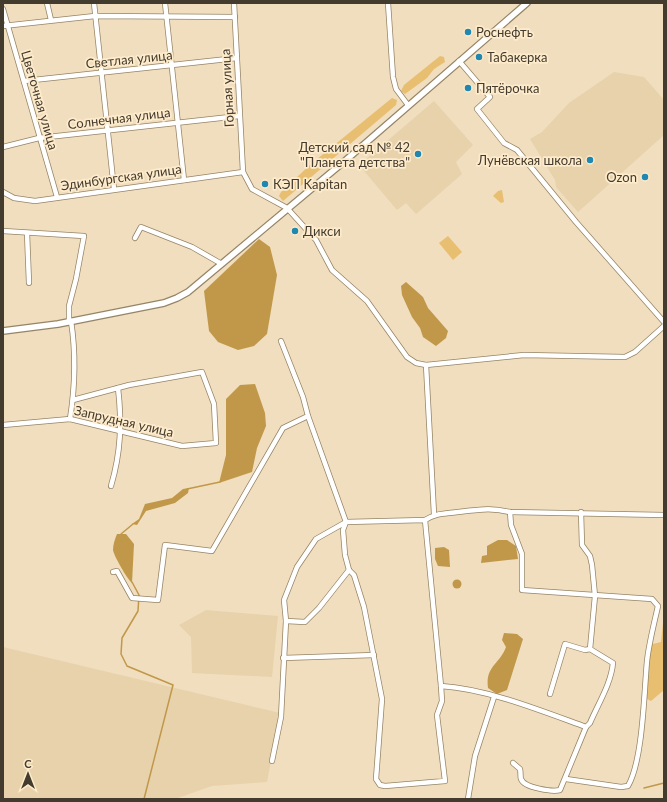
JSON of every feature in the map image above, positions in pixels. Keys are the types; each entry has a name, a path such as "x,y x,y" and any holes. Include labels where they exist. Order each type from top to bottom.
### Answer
{"street":[{"path":"48,3 51,20"},
{"path":"94,3 114,189"},
{"path":"165,3 184,180"},
{"name":"Горная улица","path":"234,3 243,172"},
{"path":"388,3 392,77 396,89 408,105"},
{"path":"3,331 31,328 164,303 188,292 220,263 287,208 527,3"},
{"name":"Цветочная улица","path":"3,9 5,25 24,81 57,197"},
{"path":"5,25 95,16 235,17"},
{"name":"Светлая улица","path":"24,81 237,58"},
{"path":"459,61 490,97 477,109 504,143 517,150 576,222 664,322"},
{"name":"Солнечная улица","path":"3,147 39,138 240,116"},
{"path":"243,172 252,189 287,208 316,240 332,270 367,301 407,357 416,363 426,364 524,355 625,358 635,352 664,326"},
{"name":"Эдинбургская улица","path":"3,192 14,198 23,200 57,197 243,172"},
{"path":"135,238 140,227 192,247 220,263"},
{"path":"3,231 84,236 69,306 74,344 73,400 70,419"},
{"path":"27,233 29,283"},
{"path":"281,341 303,397 308,416 346,522 343,530 345,555 349,570 354,575 364,607 382,699 376,778 380,785 385,786 445,781 437,715 442,701 441,686 425,520"},
{"path":"426,364 434,514"},
{"name":"Запрудная улица","path":"3,425 70,419 182,446 216,443 214,404 202,372 118,388"},
{"path":"73,400 118,388 121,432 119,456 111,486"},
{"path":"113,572 117,571 132,598 158,600 166,545 212,551 283,428 308,416"},
{"path":"272,761 281,717 286,621 284,600 292,578 307,551 316,539 324,533 346,522 425,520 434,514 474,509 496,509 510,512 581,512 664,515"},
{"path":"510,512 511,525 522,554 522,590 652,599 658,606 648,658 637,760 628,786 621,787 566,779"},
{"path":"581,512 582,545 590,556 595,596 590,649"},
{"path":"286,621 305,622 319,608 349,570"},
{"path":"513,764 520,769 521,780 525,783 553,792 560,790 566,779 586,727 590,723 605,687 612,676 613,664 590,649 585,650 565,644 550,694"},
{"path":"283,658 374,655"},
{"path":"441,686 453,686 516,702 586,727"},
{"path":"468,799 475,756 494,697"}],"shaded area":[{"path":"440,56 444,57 445,62 434,69 427,78 405,94 401,91 404,85"},
{"name":"Лунёвская школа","path":"614,72 644,77 664,100 664,135 578,212 556,187 555,180 530,139 542,132 569,103"},
{"path":"392,98 397,100 396,105 283,201 279,196 281,192 311,164"},
{"name":"Детский сад № 42 \"Планета детства\"","path":"434,101 473,145 456,162 462,174 416,214 406,203 397,210 359,165"},
{"path":"502,190 504,202 501,203 493,196 498,191"},
{"path":"448,236 462,252 453,260 439,243"},
{"path":"259,239 270,247 277,275 267,334 254,346 238,350 218,342 209,331 204,291"},
{"path":"406,282 423,297 428,308 448,331 446,338 436,346 423,337 420,328 412,317 402,295 401,286"},
{"path":"255,384 265,413 266,426 257,448 252,472 219,483 226,455 226,399 240,385"},
{"path":"189,488 188,493 175,503 146,511 137,525 132,524 139,519 145,504 172,498 183,489"},
{"path":"117,534 126,534 134,544 132,583 118,562 113,550"},
{"path":"498,540 507,540 516,546 518,559 481,563 482,556 487,555 487,546"},
{"path":"444,547 449,550 450,567 438,566 435,559 435,548"},
{"path":"457,579 462,584 457,589 452,584"},
{"path":"206,610 278,616 272,677 192,673 191,637 179,625"},
{"path":"664,614 664,690 651,701 643,697 649,645 661,642"},
{"path":"504,633 517,634 523,639 507,690 497,694 488,688 488,681 491,670 506,647 502,640"},
{"path":"3,647 280,713 267,782 212,786 175,799 3,799"}],"waterway":[{"path":"187,489 220,482"},
{"path":"121,536 121,534 133,524"},
{"path":"132,582 139,595 138,611 122,638 121,654 127,666 173,685 144,799"},
{"path":"644,788 664,783"}],"place":[{"name":"Роснефть","path":"468,32"},
{"name":"Табакерка","path":"479,57"},
{"name":"Пятёрочка","path":"468,88"},
{"name":"Детский сад № 42 \"Планета детства\"","path":"418,154"},
{"name":"Лунёвская школа","path":"590,160"},
{"name":"Ozon","path":"645,177"},
{"name":"КЭП Kapitan","path":"265,184"},
{"name":"Дикси","path":"295,231"}]}
